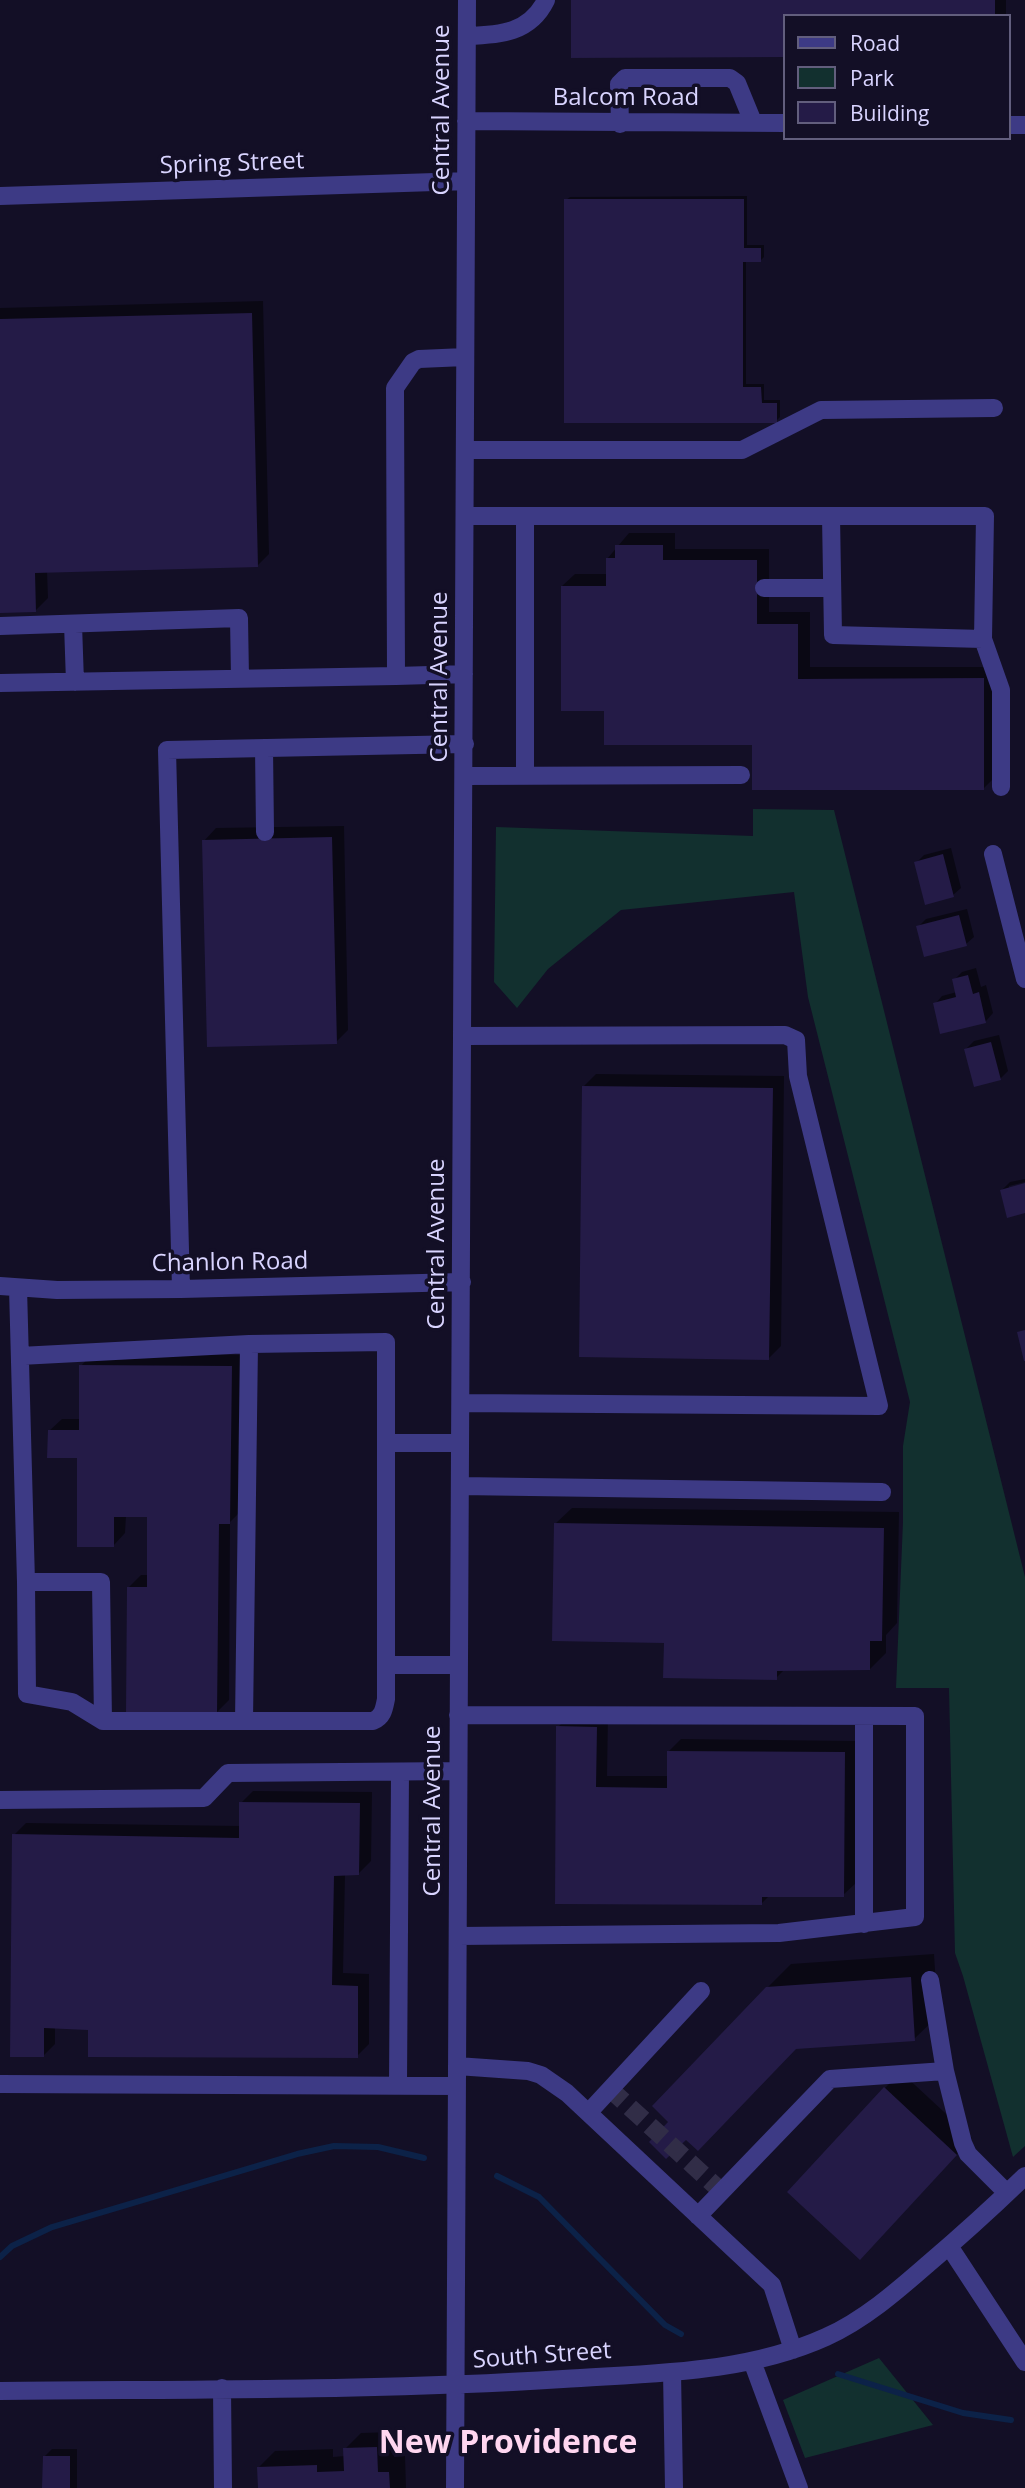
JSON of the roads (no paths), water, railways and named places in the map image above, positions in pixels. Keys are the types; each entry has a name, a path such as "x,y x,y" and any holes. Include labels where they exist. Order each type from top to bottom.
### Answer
{"street":[{"name":"Central Avenue","path":"455,2488 467,0"},
{"path":"467,36 514,32 536,17 546,0"},
{"path":"620,124 619,84 625,78 730,78 737,83 752,122"},
{"name":"Balcom Road","path":"467,121 783,123"},
{"name":"Spring Street","path":"0,196 466,181"},
{"path":"396,676 395,388 413,362 419,359 465,357"},
{"path":"465,450 742,450 821,410 994,408"},
{"path":"465,516 985,516 983,639 1002,690 1001,787"},
{"path":"524,776 526,516"},
{"path":"831,516 833,635 983,639"},
{"path":"764,588 832,588"},
{"path":"0,626 239,618 240,678"},
{"path":"73,624 75,682"},
{"path":"0,683 464,674"},
{"path":"181,1289 167,750 465,744"},
{"path":"264,748 265,832"},
{"path":"464,776 741,775"},
{"path":"993,854 1025,979"},
{"path":"461,1403 878,1406 798,1076 796,1040 785,1035 463,1036"},
{"name":"Chanlon Road","path":"9,1287 57,1290 181,1289 462,1282"},
{"path":"9,1287 20,1356 27,1694 72,1702 103,1721 373,1721 379,1718 384,1711 386,1665 386,1342 249,1344 20,1356"},
{"path":"244,1721 249,1344"},
{"path":"386,1443 460,1443"},
{"path":"460,1486 882,1492"},
{"path":"26,1582 101,1582 103,1721"},
{"path":"386,1665 458,1665"},
{"path":"458,1715 915,1716 915,1917 779,1933 458,1936"},
{"path":"864,1716 864,1924"},
{"path":"0,1800 204,1798 228,1773 457,1771"},
{"path":"398,2085 400,1772"},
{"path":"930,1980 945,2071 963,2143 968,2154 1007,2193"},
{"path":"589,2112 701,1991"},
{"path":"457,2066 512,2069 541,2075 568,2092 772,2285 793,2350"},
{"path":"698,2216 830,2079 945,2071"},
{"path":"0,2084 457,2086"},
{"name":"South Street","path":"0,2391 455,2385 672,2372 751,2361 793,2350 827,2337 862,2317 949,2246 1025,2176"},
{"path":"949,2246 1025,2362"},
{"path":"751,2361 799,2488"},
{"path":"672,2372 674,2488"},
{"path":"222,2388 223,2488"}],"waterway":[{"path":"0,2257 12,2246 52,2227 297,2154 334,2146 378,2147 424,2158"},
{"path":"497,2176 539,2197 665,2325 681,2334"},
{"path":"838,2374 963,2413 1011,2420"}],"tunnel":[{"path":"610,2089 722,2192"}],"district":[{"name":"New Providence","path":"508,2444"}]}
